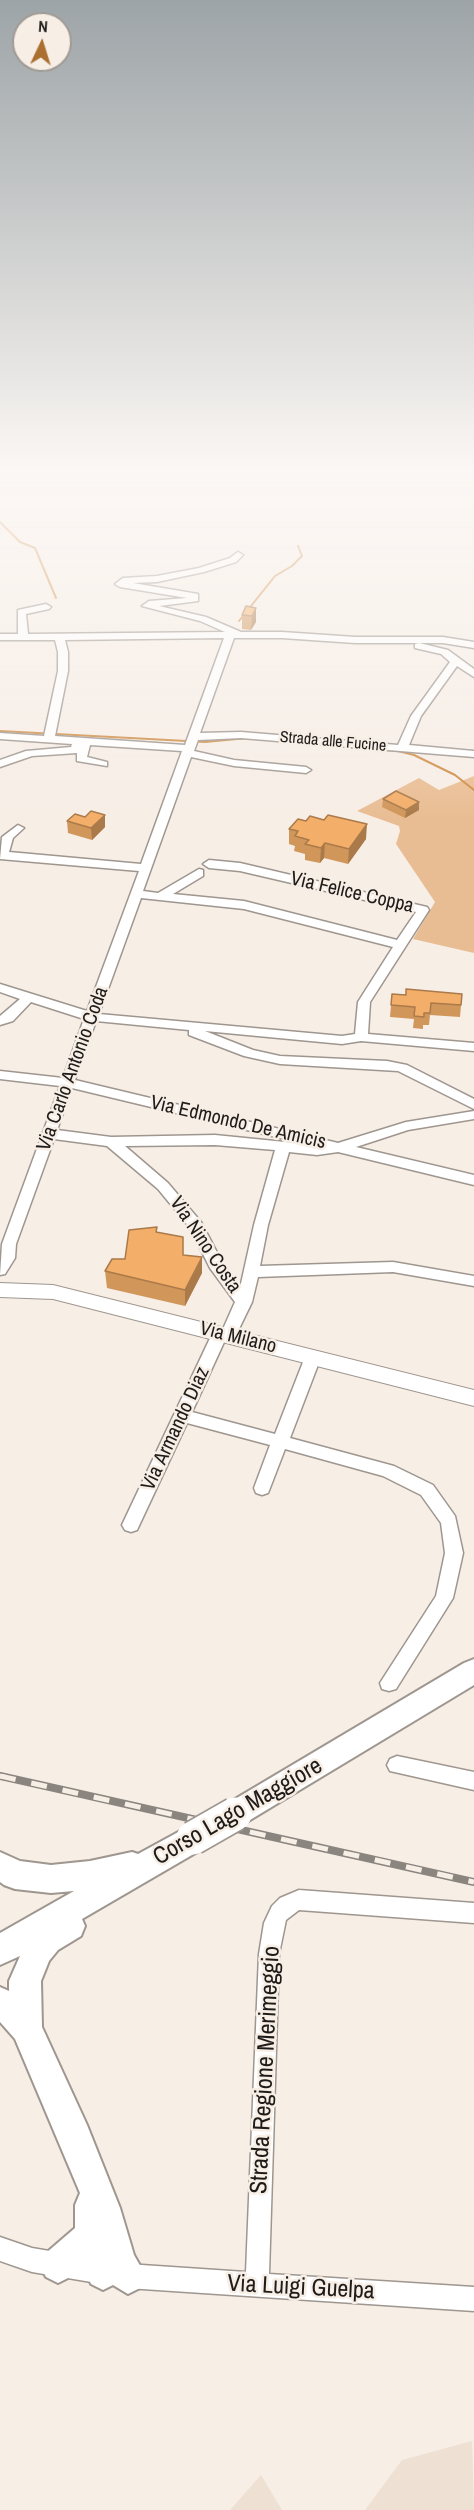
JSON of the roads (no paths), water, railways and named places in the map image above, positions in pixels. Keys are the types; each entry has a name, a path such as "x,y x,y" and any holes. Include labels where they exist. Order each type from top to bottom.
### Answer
{"highway":[{"name":"Corso Lago Maggiore","path":"0,1950 235,1814 474,1671"},
{"path":"0,1866 15,1875 51,1880 141,1868"},
{"path":"26,2028 25,1981 37,1951 47,1940 116,1898 141,1868"},
{"path":"0,2003 6,2005 26,2028 75,2137 104,2208 113,2268"},
{"path":"58,2265 78,2250 89,2238 93,2225 90,2177"},
{"path":"93,2225 113,2268"}],"main road":[{"path":"0,1279 41,1287 53,1292"},
{"name":"Via Milano","path":"0,1290 53,1292 474,1398"}],"street":[{"path":"132,586 195,597 191,600 147,606 203,619 235,632"},
{"path":"24,636 21,612 46,607"},
{"path":"0,637 235,632 300,637 428,647 444,652 474,674"},
{"name":"Via Carlo Antonio Coda","path":"0,1270 7,1258 4,1249 50,1134 189,746 235,632"},
{"path":"49,738 63,671 63,652 59,636"},
{"path":"300,637 443,640 474,645"},
{"path":"402,748 416,716 456,661"},
{"name":"Strada alle Fucine","path":"189,746 241,735 402,748 472,751"},
{"path":"0,736 189,746 234,763 306,770"},
{"path":"0,764 30,753 75,750 82,740"},
{"path":"82,740 81,759 103,764"},
{"path":"18,828 8,837 1,855 146,868"},
{"name":"Via Felice Coppa","path":"209,864 240,867 423,910 364,1002 361,1037"},
{"path":"161,896 199,873 195,900"},
{"path":"137,894 244,905 401,945"},
{"path":"0,988 91,1017 342,1040 361,1037 474,1047"},
{"path":"0,1021 8,1018 29,997"},
{"path":"176,1025 249,1053 280,1060 387,1065 402,1068 474,1105"},
{"path":"335,1063 342,1040"},
{"name":"Via Edmondo De Amicis","path":"0,1075 68,1083 474,1180"},
{"path":"50,1134 111,1142 215,1140 318,1150 341,1147 406,1126 474,1115"},
{"name":"Via Nino Costa","path":"111,1142 164,1186 196,1226 224,1278 244,1302"},
{"name":"Via Armando Diaz","path":"131,1525 182,1415 224,1334 244,1302 261,1225 283,1147"},
{"path":"251,1272 393,1267 474,1281"},
{"path":"262,1488 313,1357"},
{"path":"182,1415 387,1471 427,1490 449,1521 454,1553 444,1598 389,1683"},
{"path":"396,1765 474,1781"},
{"name":"Strada Regione Merimeggio","path":"256,2284 269,1954 274,1923 279,1913 287,1905 299,1900 474,1913"},
{"name":"Via Luigi Guelpa","path":"0,2249 32,2260 58,2265 113,2268 256,2284 474,2299"}],"waterway":[{"path":"51,586 56,598"},
{"path":"239,621 267,586"},
{"path":"0,731 205,742 248,738"},
{"path":"309,744 398,751 414,755 455,775 474,790"}],"railway":[{"path":"5,1777 0,1776 474,1882"}]}
